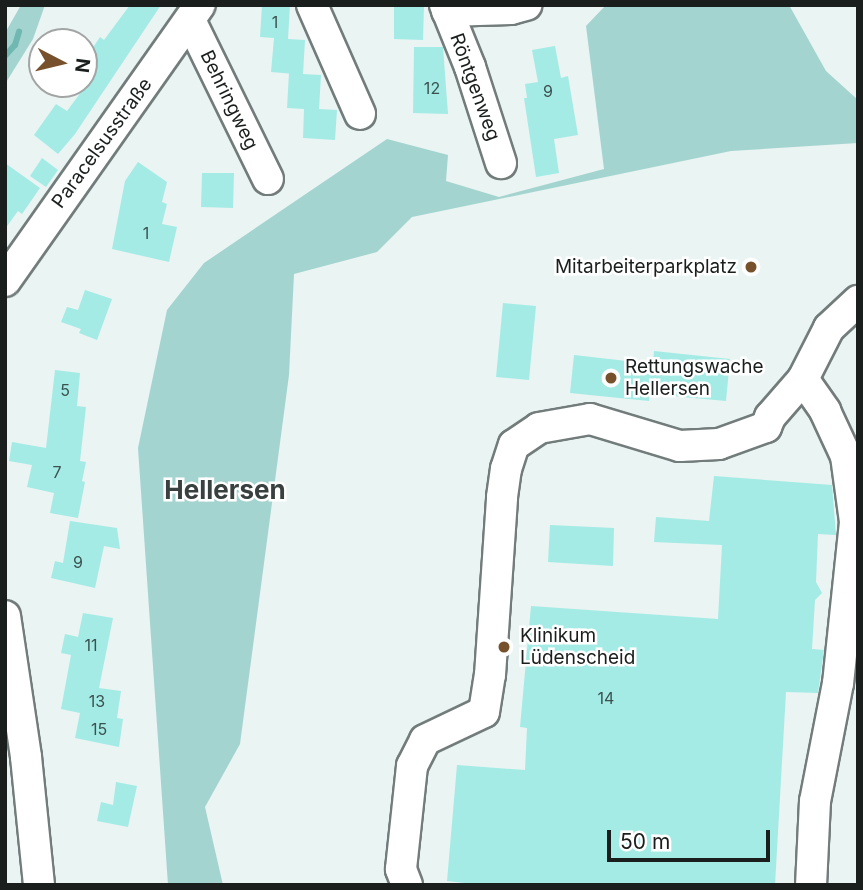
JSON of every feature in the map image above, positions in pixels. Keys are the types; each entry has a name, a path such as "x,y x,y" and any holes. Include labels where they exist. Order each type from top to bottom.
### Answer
{"street":[{"path":"312,5 360,114"},
{"name":"Röntgenweg","path":"501,163 470,67 446,8 511,9 526,5"},
{"name":"Behringweg","path":"195,13 268,179"},
{"name":"Paracelsusstraße","path":"5,281 195,13"},
{"path":"407,885 401,869 412,766 425,740 484,712 490,675 502,497 506,470 514,445 539,428 590,419 680,446 719,444 766,427 769,417 803,379 829,328 858,300"},
{"path":"803,379 825,411 846,456 855,522 838,683 816,801 810,885"},
{"path":"5,616 26,757 40,885"}],"shaded area":[{"path":"21,5 45,5 37,28 28,28 28,47 5,84 5,33"},
{"path":"606,5 789,5 826,71 858,100 858,143 731,151 412,217 377,252 294,274 289,375 240,744 205,807 223,885 168,885 138,448 167,310 204,263 387,139 448,155 446,181 499,197 604,169 586,26"}],"building":[{"path":"130,5 161,5 75,134 58,154 34,135 56,104 67,111 77,98 98,98 98,40 100,37 104,40"},
{"path":"262,5 290,5 288,39 305,40 303,74 321,75 319,109 337,110 335,140 303,138 304,109 287,108 289,73 271,72 274,38 260,37"},
{"path":"394,5 424,5 423,40 394,39"},
{"path":"555,46 561,78 568,76 578,135 554,139 559,173 536,177 524,98 527,98 525,84 538,82 532,50"},
{"path":"414,47 443,47 448,114 413,113"},
{"path":"42,158 58,170 46,187 30,176"},
{"path":"138,162 167,182 162,202 167,204 162,224 177,227 169,262 112,249 125,181"},
{"path":"5,163 40,188 22,214 18,211 5,229"},
{"path":"202,173 234,173 233,208 201,207"},
{"path":"85,290 112,299 97,340 79,333 81,329 61,322 67,307 78,310"},
{"path":"503,303 536,306 529,380 496,377"},
{"path":"654,351 730,359 726,401 650,394 649,401 570,393 574,355 653,364"},
{"path":"55,370 80,373 77,406 86,407 80,461 86,462 82,481 85,482 78,518 50,513 54,493 27,487 32,465 9,461 12,442 46,448"},
{"name":"Klinikum Lüdenscheid","path":"714,476 832,485 836,535 818,534 816,582 822,593 815,600 812,649 824,650 818,693 786,692 775,885 482,885 447,881 457,765 525,770 527,728 520,727 531,606 718,619 722,545 654,542 656,517 709,521"},
{"path":"70,521 117,528 120,549 104,546 95,588 51,578 55,561 63,563"},
{"path":"550,525 614,528 613,566 548,562"},
{"path":"83,613 113,618 99,688 121,691 117,718 123,719 119,747 75,738 80,713 61,709 71,655 61,653 65,634 78,637"},
{"path":"116,782 137,786 128,827 97,821 101,802 113,805"}],"waterway":[{"path":"5,56 15,45 19,32"}],"place":[{"name":"Mitarbeiterparkplatz","path":"751,267"},
{"name":"Rettungswache Hellersen","path":"611,378"},
{"name":"Klinikum Lüdenscheid","path":"504,647"}],"district":[{"name":"Hellersen","path":"225,490"}]}
